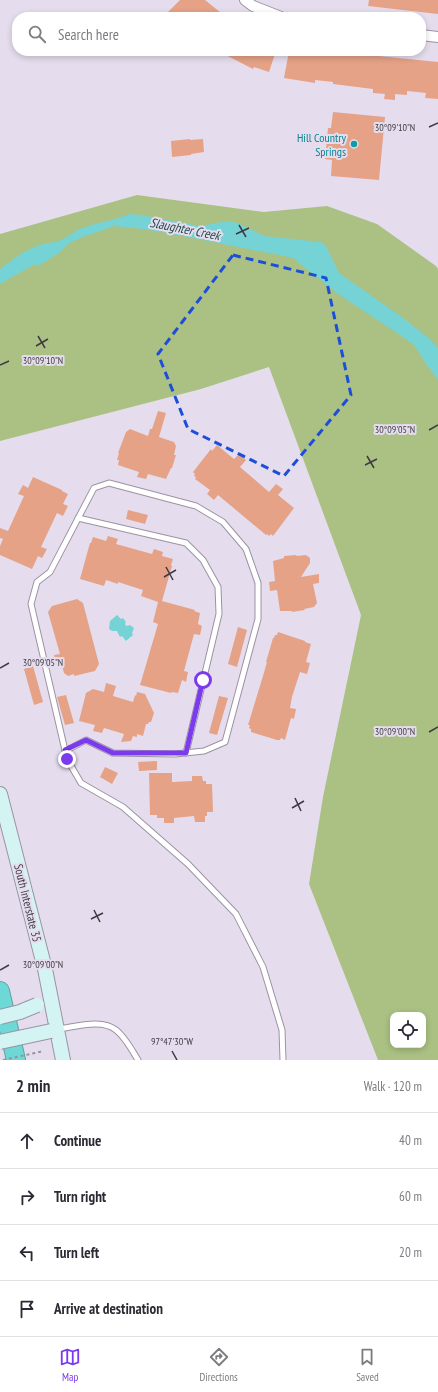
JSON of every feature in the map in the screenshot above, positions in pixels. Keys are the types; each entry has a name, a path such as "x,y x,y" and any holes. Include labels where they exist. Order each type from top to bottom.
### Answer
{"highway":[{"path":"0,991 16,1060"}],"main road":[{"name":"South Interstate 35","path":"0,794 45,969 54,1030 64,1060"},
{"path":"0,1017 20,1012 37,1005 42,1000 47,986 45,969"},
{"path":"0,1042 54,1030"}],"street":[{"path":"245,0 253,6 268,12"},
{"path":"426,36 438,37"}],"lane":[{"path":"65,750 86,740 113,753 186,753 204,752 225,742 258,619 258,583 246,549 223,522 196,506 109,483 94,488 50,572 37,582 31,604 67,759 81,783 123,807 188,864 236,914 263,967 282,1030 283,1060"},
{"path":"78,518 186,543 203,560 218,587 219,614 186,753"},
{"path":"54,1030 100,1024 109,1025 116,1030 138,1060"}],"path":[{"path":"3,1060 44,1051"}],"highlighted area":[{"path":"233,255 326,278 351,395 284,476 188,429 158,354"}],"shaded area":[{"path":"137,195 264,212 327,206 377,224 436,266 438,269 438,1060 378,1060 309,884 323,797 361,615 269,367 201,389 0,441 0,234"}],"water":[{"name":"Slaughter Creek","path":"130,214 200,226 227,221 238,223 264,236 321,242 326,246 339,273 399,315 430,339 438,348 438,380 415,346 341,296 294,258 163,232 114,226 80,238 68,244 59,253 38,266 35,264 0,284 0,269 27,250 61,240 82,228"},
{"path":"117,615 121,619 123,618 126,622 126,626 130,625 134,628 132,633 133,635 126,641 122,636 120,637 117,631 112,631 109,629 110,621"}],"building":[{"path":"180,0 205,0 220,12 168,12"},
{"path":"369,0 438,0 438,14 426,12 368,6"},
{"path":"228,56 274,56 269,72 254,67 253,69"},
{"path":"288,56 379,56 438,62 438,99 425,98 426,93 407,91 407,95 395,94 395,100 384,99 385,94 373,93 373,89 333,84 333,82 315,80 315,83 284,78"},
{"name":"Hill Country Springs","path":"333,112 385,117 379,180 331,176 332,160 325,159 328,128 331,128"},
{"path":"203,139 204,152 172,157 171,141"},
{"path":"158,411 166,413 159,437 174,442 176,446 174,455 176,455 172,468 166,479 148,474 146,479 137,477 139,472 118,465 118,453 126,432 130,429 148,436"},
{"path":"217,445 234,459 239,454 246,460 240,467 269,492 276,484 283,489 278,495 294,508 273,536 271,534 269,536 267,534 266,535 218,495 214,500 207,494 210,490 195,479 196,477 194,476 195,474 193,472 211,449 212,451"},
{"path":"33,477 68,494 63,504 68,506 63,516 57,513 41,547 47,549 42,558 38,556 32,569 0,555 0,546 3,539 0,538 0,528 8,531 24,496 18,494 23,485 28,488"},
{"path":"128,510 148,515 145,524 126,519"},
{"path":"108,536 118,539 116,544 152,554 154,549 163,552 162,556 173,559 162,601 195,610 194,611 200,613 198,624 202,626 200,635 194,634 184,671 188,672 186,682 182,680 178,693 171,693 140,685 158,624 153,622 158,602 141,596 143,590 118,582 118,584 106,580 104,586 80,579 93,537 106,541"},
{"path":"306,555 310,558 310,563 301,577 319,574 319,583 313,584 317,603 314,607 304,609 305,610 292,612 280,611 277,590 270,591 269,582 275,581 273,561 284,558 284,556"},
{"path":"77,599 83,603 99,664 95,671 68,676 64,673 61,662 56,664 54,655 60,654 48,612 52,606"},
{"path":"238,627 247,630 237,667 228,664"},
{"path":"278,632 311,644 306,662 310,663 307,674 300,672 292,697 290,708 296,709 294,719 291,718 285,740 281,738 280,740 277,740 251,732 251,729 249,728 250,725 248,725 273,638"},
{"path":"33,666 43,702 34,705 24,669"},
{"path":"106,683 116,686 113,696 133,702 137,692 145,694 154,713 151,722 146,724 143,736 137,734 137,737 133,736 131,741 121,742 124,734 104,728 102,733 93,731 95,725 79,721 86,693 93,689 104,692"},
{"path":"66,695 74,723 65,725 57,697"},
{"path":"219,696 228,698 217,735 209,733"},
{"path":"157,761 157,770 139,771 138,762"},
{"path":"105,767 118,773 112,784 100,777"},
{"path":"149,773 172,773 172,782 192,781 192,776 202,776 203,781 206,781 206,784 212,784 213,812 207,812 205,822 195,822 194,816 174,818 174,823 164,823 164,818 157,818 157,815 150,815"}],"place":[{"name":"Hill Country Springs","path":"354,144"}],"route":[{"path":"67,759 65,750 86,740 113,753 186,753 203,680"}]}
